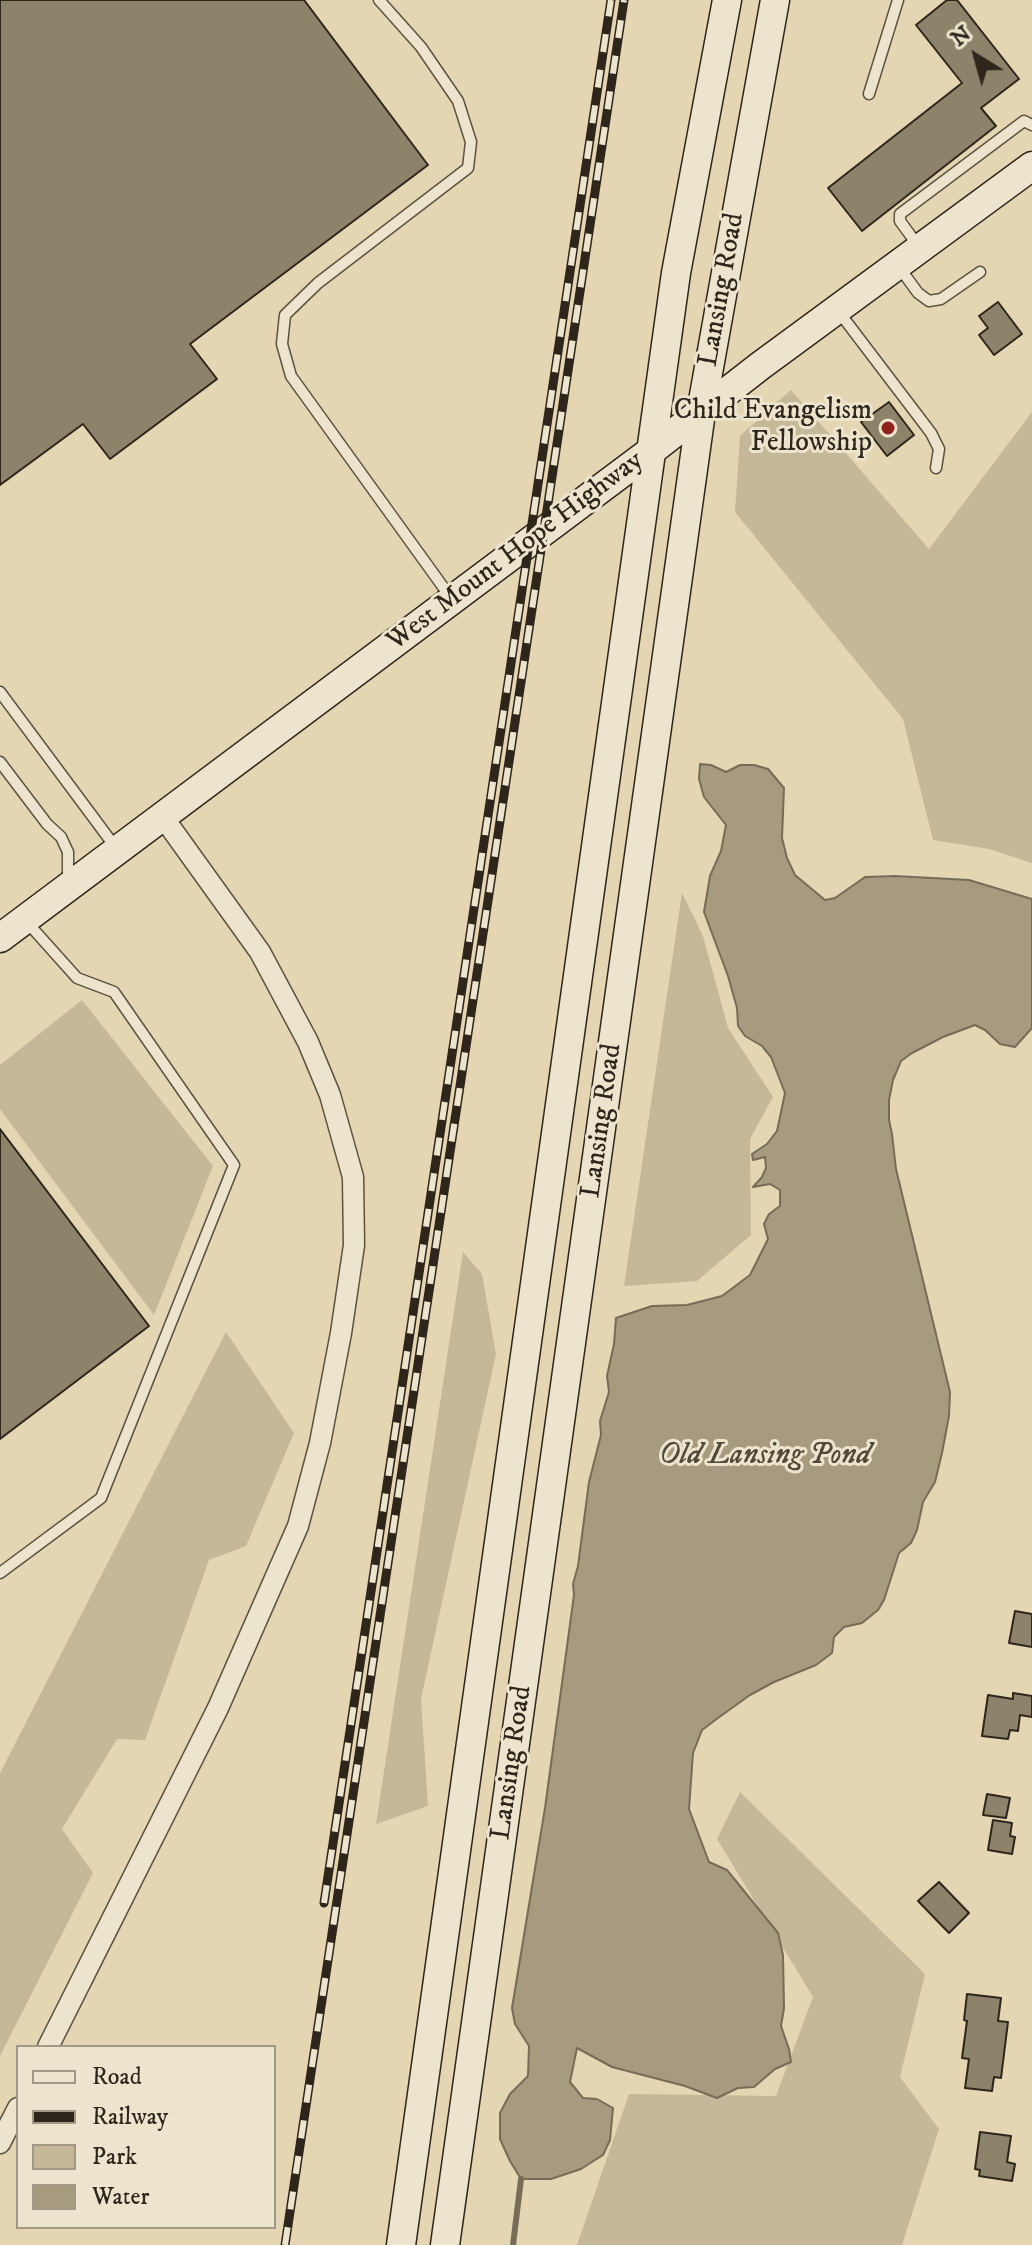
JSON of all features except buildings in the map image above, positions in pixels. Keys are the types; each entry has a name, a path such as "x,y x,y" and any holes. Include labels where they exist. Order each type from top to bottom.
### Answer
{"main road":[{"name":"Lansing Road","path":"401,2245 676,273 727,0"},
{"name":"Lansing Road","path":"445,2245 701,412 775,0"},
{"name":"West Mount Hope Highway","path":"0,938 1032,166"}],"street":[{"path":"49,2045 218,1708 298,1526 320,1443 354,1245 353,1177 330,1095 308,1042 260,952 163,817"},
{"path":"0,2143 16,2112"}],"lane":[{"path":"379,0 421,47 458,101 471,142 468,168 318,283 285,315 282,344 291,376 452,600"},
{"path":"869,94 898,0"},
{"path":"980,272 941,299 929,301 918,293 900,214 1024,121 1032,125"},
{"path":"837,310 931,433 939,449 936,468"},
{"path":"0,692 117,850"},
{"path":"0,762 47,824 61,837 68,852 67,887"},
{"path":"0,1573 101,1498 234,1165 114,992 77,978 24,919"}],"green space":[{"path":"791,390 929,549 1032,412 1032,863 989,849 933,840 903,719 735,512 740,436"},
{"path":"682,893 703,936 728,1028 773,1097 750,1139 751,1235 697,1281 624,1286"},
{"path":"82,1000 213,1166 154,1315 0,1109 0,1065"},
{"path":"463,1252 482,1274 496,1354 421,1699 428,1806 376,1824"},
{"path":"226,1332 294,1433 246,1546 209,1560 145,1740 117,1739 62,1829 93,1873 0,2056 0,1773"},
{"path":"740,1792 925,1974 900,2077 939,2129 902,2245 577,2245 629,2094 776,2096 813,1997 717,1839"}],"water":[{"name":"Old Lansing Pond","path":"700,764 726,772 740,765 768,769 784,788 782,838 787,858 795,875 825,900 835,898 865,877 895,876 969,880 1032,899 1032,1028 1015,1047 1000,1044 975,1025 912,1053 901,1061 893,1080 889,1120 896,1169 950,1392 949,1416 935,1482 923,1502 911,1543 899,1553 878,1610 862,1623 844,1627 834,1637 832,1653 816,1665 750,1695 702,1730 693,1753 689,1809 709,1862 727,1870 778,1933 783,1955 784,2008 781,2026 791,2062 775,2069 754,2087 738,2088 717,2098 685,2086 612,2067 577,2048 570,2082 583,2098 597,2099 613,2108 610,2140 603,2155 581,2169 551,2179 521,2179 500,2139 500,2113 510,2094 528,2076 529,2046 515,2024 512,2008 545,1808 589,1482 601,1435 600,1421 609,1392 607,1376 616,1318 652,1306 687,1305 722,1296 750,1275 768,1239 764,1224 769,1214 780,1206 780,1190 770,1184 753,1187 766,1168 765,1157 753,1160 752,1154 767,1144 777,1131 785,1093 771,1057 762,1046 745,1036 738,1026 737,1008 728,976 704,912 710,876 721,851 726,825 704,797 699,779"}],"waterway":[{"path":"513,2245 521,2179"}],"railway":[{"path":"324,1903 611,0"},
{"path":"285,2245 624,0"}],"place":[{"name":"Child Evangelism Fellowship","path":"888,428"}]}
